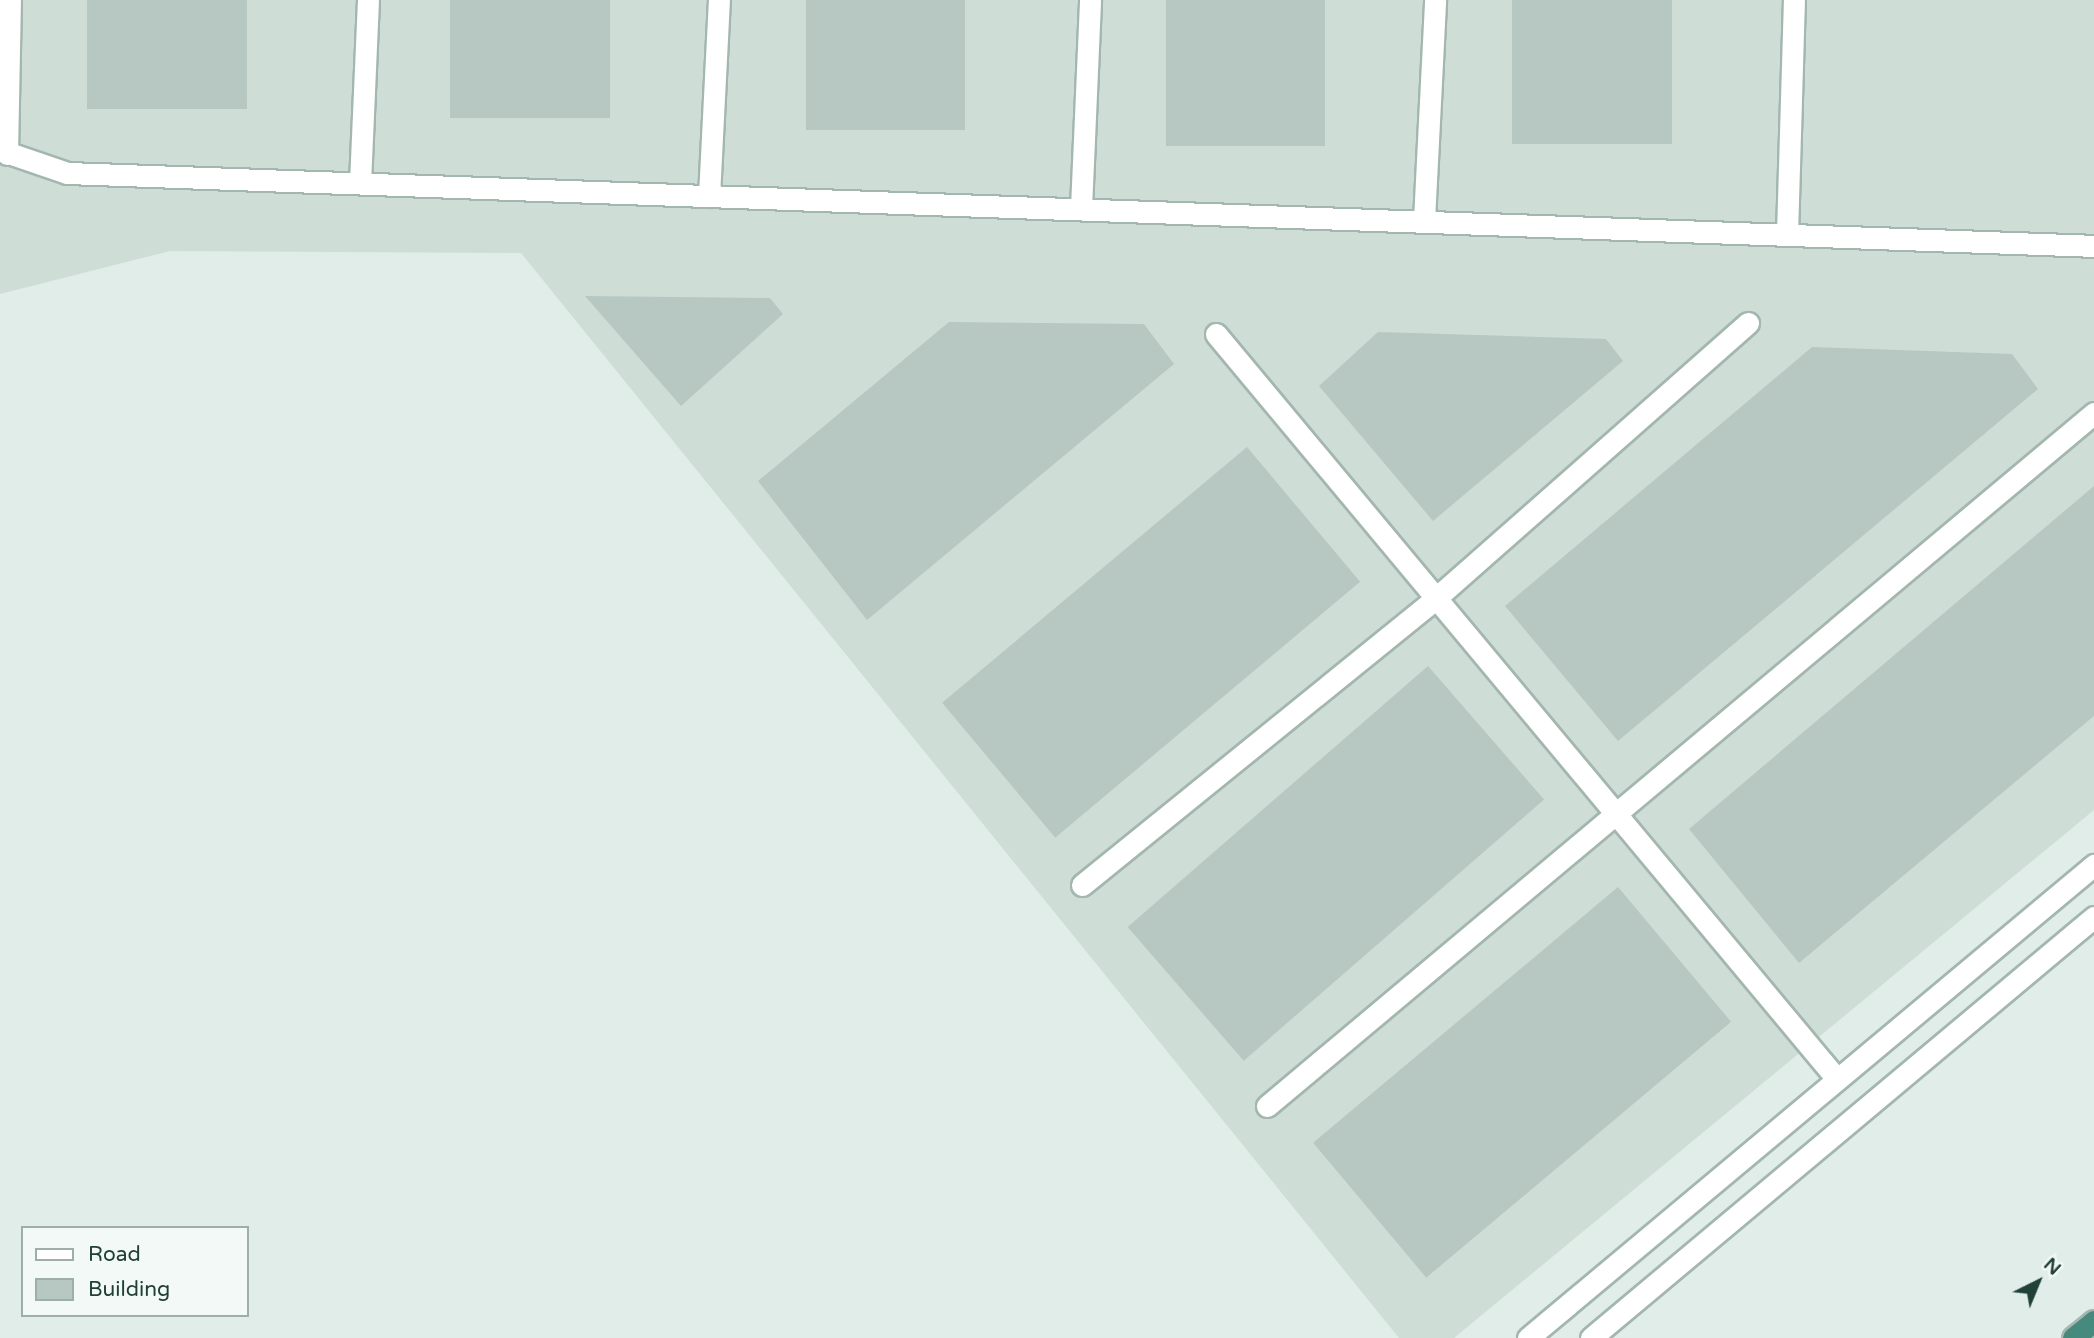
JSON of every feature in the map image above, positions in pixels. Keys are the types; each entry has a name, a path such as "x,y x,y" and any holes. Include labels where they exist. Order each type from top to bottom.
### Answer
{"highway":[{"path":"2073,1338 2094,1321"}],"street":[{"path":"10,0 3,152 67,173 2094,246"},
{"path":"360,183 368,0"},
{"path":"709,196 719,0"},
{"path":"1081,208 1090,0"},
{"path":"1424,220 1435,0"},
{"path":"1787,234 1794,0"},
{"path":"1082,885 1436,598 1748,323"},
{"path":"1216,334 1837,1079"},
{"path":"1268,1106 2094,413"},
{"path":"1528,1338 2094,865"},
{"path":"1591,1338 2094,917"}],"shaded area":[{"path":"0,0 2094,0 2094,810 1454,1338 1399,1338 521,253 170,251 0,294"}],"building":[{"path":"87,0 247,0 247,109 87,109"},
{"path":"450,0 610,0 610,118 450,118"},
{"path":"806,0 965,0 965,130 806,130"},
{"path":"1166,0 1325,0 1325,146 1166,146"},
{"path":"1512,0 1672,0 1672,144 1512,144"},
{"path":"585,296 770,298 783,314 681,406"},
{"path":"949,322 1144,324 1174,364 867,620 758,481"},
{"path":"1378,332 1606,339 1623,361 1433,521 1319,386"},
{"path":"1812,347 2012,354 2038,389 1618,741 1505,606"},
{"path":"1247,447 1360,582 1055,838 942,703"},
{"path":"2094,486 2094,716 1799,963 1689,829"},
{"path":"1428,666 1544,800 1244,1061 1128,927"},
{"path":"1618,887 1731,1022 1426,1278 1313,1143"}]}
